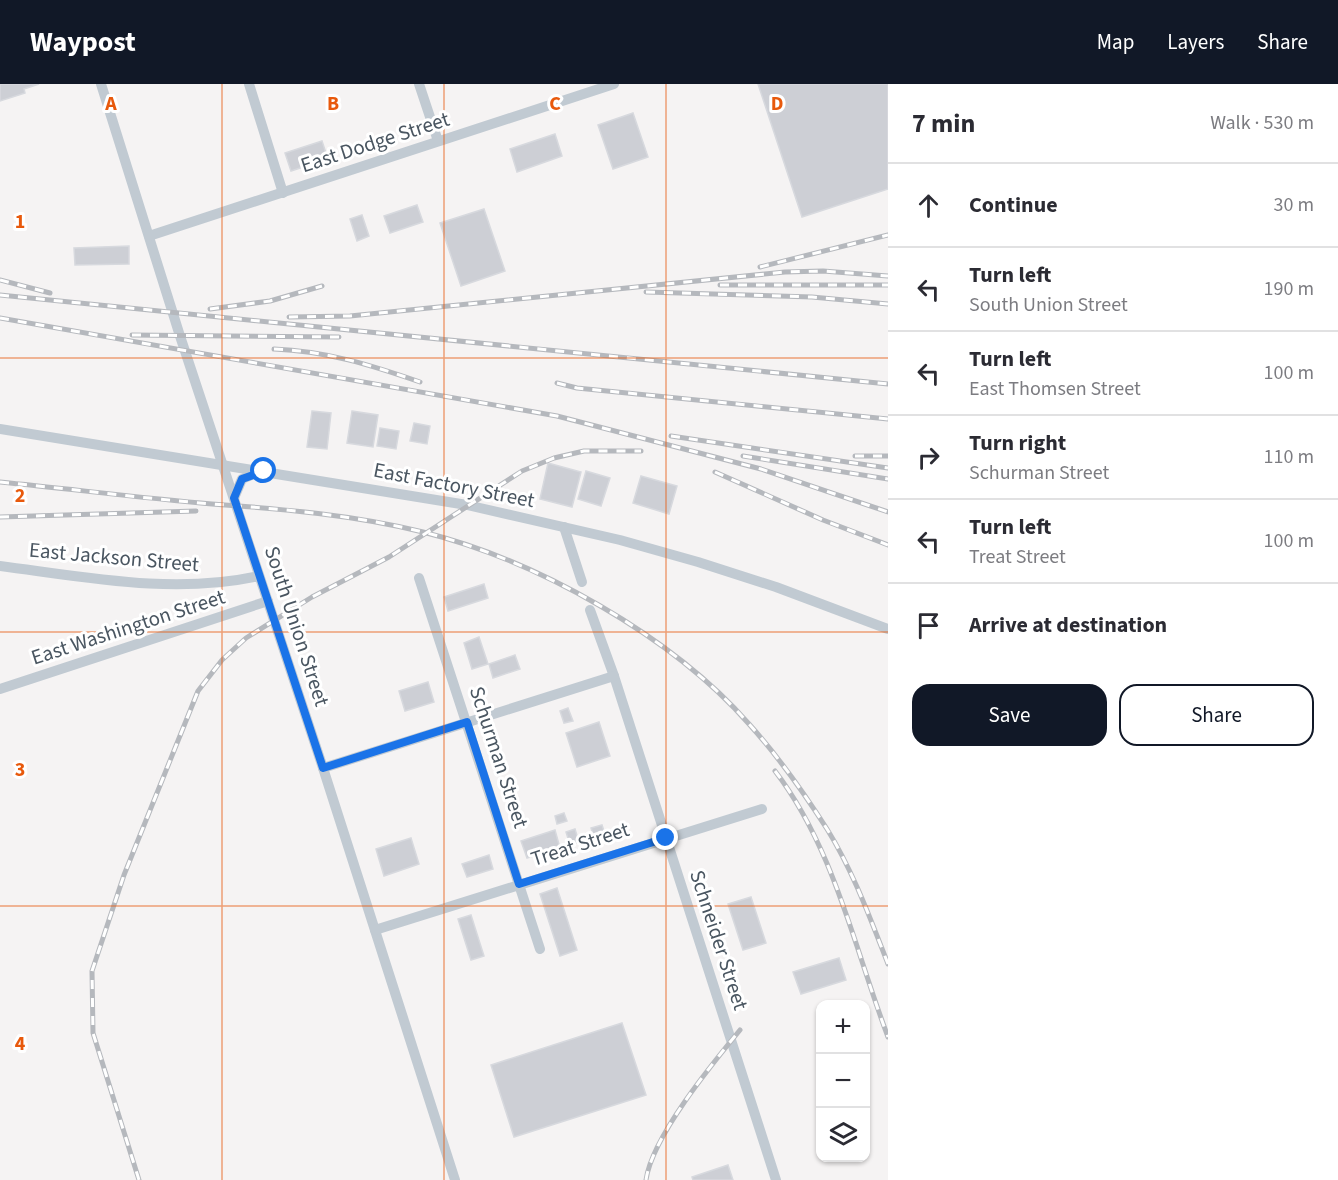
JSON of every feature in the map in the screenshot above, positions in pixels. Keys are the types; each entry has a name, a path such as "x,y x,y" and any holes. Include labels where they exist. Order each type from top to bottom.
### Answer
{"street":[{"name":"South Union Street","path":"101,84 455,1180"},
{"path":"249,84 283,193"},
{"path":"419,84 438,141"},
{"name":"East Dodge Street","path":"149,236 438,141 590,88 614,84"},
{"name":"East Factory Street","path":"0,429 467,505 564,527 698,562 776,587 888,629"},
{"path":"234,498 242,479 264,471"},
{"path":"564,527 582,582"},
{"name":"East Jackson Street","path":"0,567 161,584 216,584 260,576"},
{"name":"Schurman Street","path":"419,578 540,949"},
{"name":"East Washington Street","path":"0,690 268,601"},
{"name":"Schneider Street","path":"590,610 614,676 776,1180"},
{"path":"323,768 614,676"},
{"name":"Treat Street","path":"375,930 762,809"}],"building":[{"path":"0,84 39,84 24,89 25,93 0,101"},
{"path":"758,84 888,84 888,189 802,217"},
{"path":"633,113 648,157 613,169 598,125"},
{"path":"555,134 562,156 517,172 510,149"},
{"path":"322,141 328,159 291,171 285,153"},
{"path":"417,205 423,222 390,233 384,216"},
{"path":"484,209 505,271 461,286 440,223"},
{"path":"362,215 369,236 357,241 350,219"},
{"path":"129,246 129,264 75,265 74,248"},
{"path":"312,411 331,413 327,449 307,447"},
{"path":"352,411 378,415 373,447 347,443"},
{"path":"414,423 430,426 427,444 410,441"},
{"path":"380,428 399,431 396,449 377,446"},
{"path":"548,463 581,472 572,507 540,499"},
{"path":"586,471 610,478 601,506 578,499"},
{"path":"641,476 677,486 669,514 633,503"},
{"path":"484,584 488,598 448,611 444,597"},
{"path":"479,637 488,664 472,669 464,643"},
{"path":"515,655 520,669 493,678 489,664"},
{"path":"428,682 434,702 405,711 399,691"},
{"path":"568,708 573,721 564,723 560,711"},
{"path":"599,722 610,756 577,767 566,733"},
{"path":"564,813 567,821 557,824 555,816"},
{"path":"602,825 606,837 595,840 591,828"},
{"path":"575,829 579,842 570,845 566,832"},
{"path":"555,830 560,848 527,858 521,841"},
{"path":"411,838 419,864 384,876 376,849"},
{"path":"489,855 493,869 467,877 462,864"},
{"path":"557,888 577,950 560,956 540,894"},
{"path":"751,897 766,943 743,950 728,904"},
{"path":"471,915 484,956 471,960 458,919"},
{"path":"839,958 846,980 801,994 793,972"},
{"path":"622,1023 646,1095 514,1137 491,1065"},
{"path":"728,1165 733,1180 693,1180 692,1177"}],"railway":[{"path":"760,267 888,235"},
{"path":"289,317 350,316 785,272 823,271 888,276"},
{"path":"0,280 50,293"},
{"path":"720,285 888,285"},
{"path":"210,309 270,301 322,286"},
{"path":"646,292 812,297 888,304"},
{"path":"0,295 888,384"},
{"path":"0,318 557,416 761,469 888,512"},
{"path":"132,335 339,337"},
{"path":"274,349 293,350 348,360 420,382"},
{"path":"557,383 577,388 888,419"},
{"path":"671,436 888,468"},
{"path":"139,1180 93,1033 92,971 124,875 198,691 222,660 246,638 312,597 389,557 522,471 554,458 584,451 641,451"},
{"path":"743,456 888,479"},
{"path":"855,456 888,456"},
{"path":"715,472 823,520 888,545"},
{"path":"0,482 265,508 371,521 423,532 466,545 511,561 556,582 642,632 718,692 749,724 790,775 827,829 861,895 888,964"},
{"path":"0,517 196,511"},
{"path":"775,771 813,832 828,865 888,1037"},
{"path":"646,1180 659,1143 671,1123 740,1030"}],"route":[{"path":"264,471 252,473 242,479 236,488 234,498 323,768 467,722 519,884 666,838"}]}
